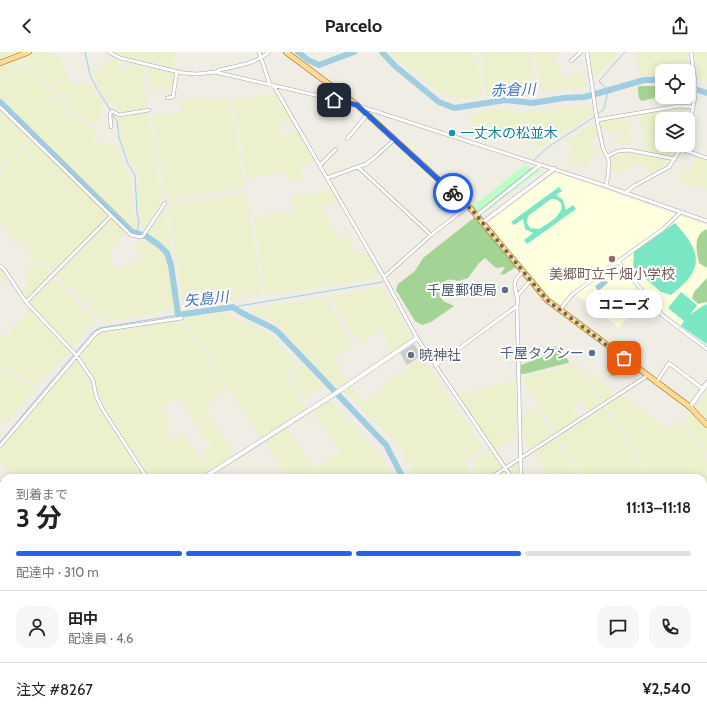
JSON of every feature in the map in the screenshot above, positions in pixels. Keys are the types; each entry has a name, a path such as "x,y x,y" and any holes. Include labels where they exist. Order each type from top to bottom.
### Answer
{"main road":[{"path":"0,63 30,52"},
{"path":"286,52 357,105 467,207 482,222 547,300 690,407 707,425"}],"street":[{"path":"109,52 120,58 176,71 197,74 215,72 245,65 261,59 269,52"},
{"path":"259,52 272,85 320,165 417,338 509,474"},
{"path":"570,61 581,52"},
{"path":"588,52 596,115 603,148 609,161 606,186"},
{"path":"691,52 696,81 692,112"},
{"path":"167,98 173,97 176,71"},
{"path":"215,72 357,105 606,186 707,221"},
{"path":"597,120 679,106 693,107"},
{"path":"0,107 131,235 140,237 144,234 166,203"},
{"path":"111,127 111,112 119,115 149,110"},
{"path":"347,139 367,115"},
{"path":"327,178 358,167 374,158 394,140"},
{"path":"320,165 336,149"},
{"path":"608,156 618,151 628,150 675,159"},
{"path":"625,193 634,186 669,167 679,152"},
{"path":"693,152 707,158"},
{"path":"476,216 540,165"},
{"path":"358,167 431,235"},
{"path":"482,222 554,169"},
{"path":"384,277 431,235 467,207"},
{"path":"560,310 574,293 663,229 681,212"},
{"path":"26,302 111,216"},
{"path":"618,261 662,315 707,349"},
{"path":"0,266 4,269 26,302 76,355 93,380 96,396 103,410 144,474"},
{"path":"518,300 514,281 523,272"},
{"path":"521,474 517,306 518,295 530,280"},
{"path":"435,366 517,306"},
{"path":"0,446 93,336 102,330 182,318"},
{"path":"209,474 417,338"},
{"path":"613,374 624,358"},
{"path":"656,383 669,363 703,388"},
{"path":"496,474 647,376"},
{"path":"690,407 707,383"}],"shaded area":[{"path":"0,52 20,52 0,59"},
{"path":"39,52 47,52 60,57 68,82 91,85 103,103 96,125 88,123 22,58"},
{"path":"112,52 175,52 175,68 120,56"},
{"path":"389,52 476,52 473,54 474,61 478,61 482,95 481,97 457,99 437,91"},
{"path":"480,52 529,52 533,83 537,92 486,96"},
{"path":"534,52 563,52 552,59 565,79 577,72 588,88 542,90 539,86"},
{"path":"590,52 618,52 593,80"},
{"path":"636,52 687,52 689,64 655,64 655,75 640,76"},
{"path":"694,52 707,52 707,82 699,80"},
{"path":"116,58 121,70 135,64 145,67 144,89 148,109 118,114 112,102 108,102 101,91 93,71"},
{"path":"19,59 86,125 96,129 94,141 119,147 124,169 131,179 133,211 138,224 136,229 127,224 0,99 0,66"},
{"path":"148,66 173,71 174,74 171,91 147,88"},
{"path":"277,94 293,123 278,125 281,138 297,130 315,162 301,164 303,179 288,182 287,172 247,179 234,100"},
{"path":"180,98 231,100 245,188 166,201 151,115 182,112"},
{"path":"592,106 593,115 540,148 514,137 515,133 469,122 469,116 484,110 499,109 520,113 557,108"},
{"path":"683,108 691,108 690,112 655,112 655,138 642,141 642,138 646,137 645,130 642,131 639,114"},
{"path":"0,110 29,139 0,169"},
{"path":"148,112 162,202 143,232 137,201 138,175 130,163 121,139 118,117"},
{"path":"625,117 626,123 629,123 631,129 608,133 606,127 602,128 600,121"},
{"path":"592,124 595,128 597,127 599,138 591,139 593,148 602,148 605,154 592,153 589,168 568,161 570,151 567,142"},
{"path":"629,130 631,142 613,144 613,140 619,139 618,132"},
{"path":"655,139 655,152 676,152 674,155 671,156 645,152 642,142"},
{"path":"32,140 109,216 54,272 44,262 33,262 30,254 21,241 14,243 0,219 0,173"},
{"path":"620,152 628,152 670,160 667,164 650,174 645,166 635,163 627,168 622,174 611,170 612,161 610,157"},
{"path":"696,155 707,159 707,190 679,182 682,171 689,174"},
{"name":"美郷町立千畑小学校","path":"555,172 707,225 707,344 663,312 649,293 619,328 573,292 560,305 555,305 485,222"},
{"path":"331,190 337,200 323,208 337,239 347,237 356,255 367,252 380,275 371,280 266,295 253,217 293,211 291,197"},
{"path":"246,193 262,294 184,307 167,206"},
{"path":"163,208 165,210 171,254 147,233"},
{"path":"111,219 125,232 110,253 113,264 119,271 133,260 136,262 142,255 135,249 144,239 156,245 166,254 171,273 175,310 104,322 56,275"},
{"path":"29,265 42,265 51,274 27,299 21,290 25,287 27,282"},
{"path":"0,268 8,279 0,284"},
{"path":"54,279 96,320 92,322 93,325 86,330 72,348 30,303"},
{"path":"382,286 413,339 390,354 384,345 388,342 381,330 360,343 329,296 373,289"},
{"path":"324,297 354,344 333,358 348,381 338,388 278,326 248,310"},
{"path":"28,307 70,351 55,369 37,386 0,364 0,331 5,339 10,332 9,330 27,316"},
{"path":"224,313 267,332 298,364 284,374 306,409 260,438 184,320 185,318"},
{"path":"181,320 227,390 204,406 235,455 212,470 201,453 211,446 195,424 178,395 161,408 167,417 168,433 173,440 183,434 208,472 205,474 146,474 105,408 98,393 95,379 80,355 99,333"},
{"name":"暁神社","path":"414,344 421,356 407,365 400,353"},
{"path":"76,359 90,381 94,396 101,412 141,474 8,474 0,461 0,449"},
{"path":"422,359 483,448 464,461 472,474 413,474 400,448 393,439 344,390 351,386 362,402 386,387 384,383"},
{"path":"577,364 602,404 590,412 583,400 572,408 578,419 556,433 521,378"},
{"path":"304,365 323,387 304,399 289,375"},
{"path":"581,366 617,394 604,402"},
{"path":"0,367 35,388 10,417 0,424"},
{"path":"515,380 517,435 495,449 458,395"},
{"path":"707,389 707,419 695,407"},
{"path":"621,396 665,428 681,420 707,460 707,474 650,474 606,405"},
{"path":"329,399 379,454 390,474 285,474 264,441 286,427 313,468 340,451 312,411"},
{"path":"535,407 553,435 531,449 523,437 522,415"},
{"path":"604,407 647,474 582,474 558,437"},
{"path":"693,412 707,427 707,455 684,419"},
{"path":"555,439 578,474 547,474 533,453"},
{"path":"490,449 502,467 492,474 478,474 470,462"},
{"path":"518,462 518,474 512,474 508,468"},
{"path":"505,470 508,474 499,474"}],"green space":[{"path":"655,86 655,98 642,101 638,93 638,87"},
{"path":"524,166 541,170 480,216 471,207"},
{"path":"559,187 562,191 556,195 563,200 566,210 573,205 576,209 527,244 524,240 533,233 525,229 523,219 514,225 511,222","holes":["551,199 560,202 562,206 559,214 539,229 530,228 527,223 528,216"]},
{"path":"475,217 516,267 505,274 500,275 505,267 496,268 485,258 479,263 468,278 458,281 451,279 444,282 436,288 443,301 454,306 431,322 422,325 415,321 396,290 398,284 415,271 423,258"},
{"path":"675,223 691,243 695,252 696,261 694,269 689,277 682,286 671,295 661,292 633,268 634,252"},
{"path":"707,229 707,268 699,263 697,243 699,235"},
{"path":"707,278 707,302 698,304 692,298 694,292"},
{"path":"681,292 697,305 690,315 707,304 707,344 681,326 684,321 668,308"},
{"path":"555,346 569,361 568,363 521,374 521,365 542,357"}],"water":[{"path":"605,279 608,283 598,291 595,286"}],"waterway":[{"path":"85,52 90,75 111,111"},
{"name":"赤倉川","path":"298,52 308,60 319,65 354,52"},
{"name":"赤倉川","path":"382,52 395,66 439,102 454,108 506,100 532,103 564,98 585,97 644,80 655,80"},
{"path":"598,114 604,109 608,91 599,81 625,52"},
{"name":"赤倉川","path":"695,89 707,93"},
{"name":"矢島川","path":"0,102 132,232 146,236 167,253 171,265 178,315 233,307 238,311 273,328 386,445 401,474"},
{"path":"112,114 117,121 119,138 128,164 135,175 137,213 139,222 137,232"},
{"path":"534,160 548,147 596,116"},
{"path":"478,212 532,168"},
{"path":"233,307 383,282"},
{"path":"0,442 91,334 99,328 178,315"}],"way so far":[{"path":"453,193 472,210 547,300 624,358"}],"place":[{"name":"一丈木の松並木","path":"452,133"},
{"name":"美郷町立千畑小学校","path":"612,259"},
{"name":"千屋郵便局","path":"505,290"},
{"name":"千屋タクシー","path":"592,353"},
{"name":"暁神社","path":"411,355"},
{"name":"コニーズ","path":"624,358"}],"route":[{"path":"334,100 357,105 453,193"}]}
